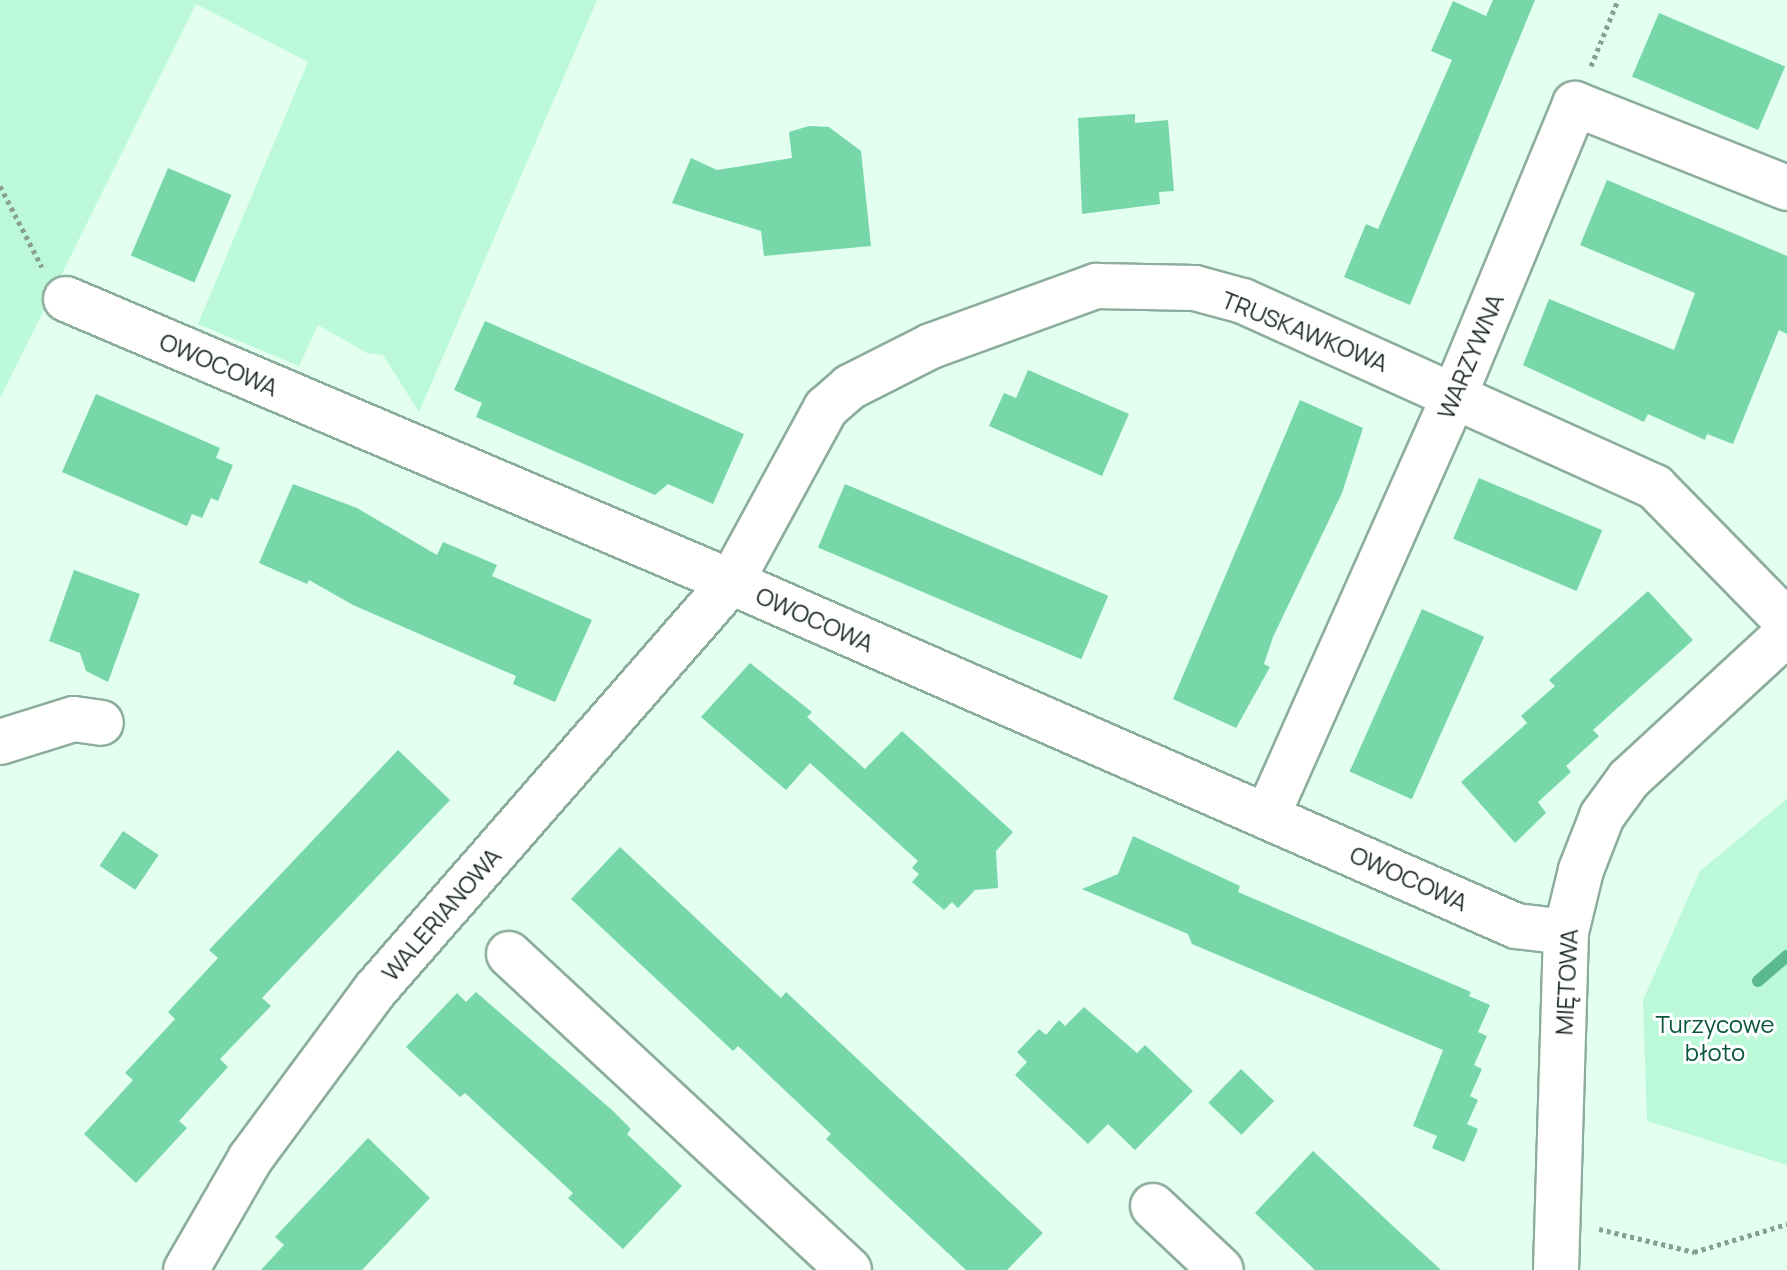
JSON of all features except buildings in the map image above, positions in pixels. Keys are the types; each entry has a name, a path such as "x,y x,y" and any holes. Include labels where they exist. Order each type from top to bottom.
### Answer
{"street":[{"path":"1575,104 1787,188"},
{"name":"WARZYWNA","path":"1268,814 1455,394 1575,104"},
{"name":"TRUSKAWKOWA","path":"731,582 761,533 802,444 826,408 850,387 931,346 1096,286 1195,288 1243,301 1455,394 1655,487 1787,622"},
{"name":"OWOCOWA","path":"66,299 1268,814 1516,926 1566,932"},
{"name":"WALERIANOWA","path":"186,1270 250,1159 375,990 731,582"},
{"name":"MIĘTOWA","path":"1556,1270 1566,932 1602,816 1629,779 1787,633"},
{"path":"0,742 74,719 101,723"},
{"path":"509,954 849,1270"},
{"path":"1153,1206 1221,1270"}],"path":[{"path":"1575,104 1618,0"},
{"path":"0,186 52,289 66,299"},
{"path":"1558,1225 1610,1230 1694,1252 1787,1224"}],"green space":[{"path":"0,0 597,0 419,412 383,355 367,353 318,325 299,366 198,324 308,62 196,4 0,398"},
{"name":"Turzycowe błoto","path":"1787,799 1787,1165 1647,1121 1643,1000 1700,871"}],"waterway":[{"path":"1758,981 1787,956"}]}
